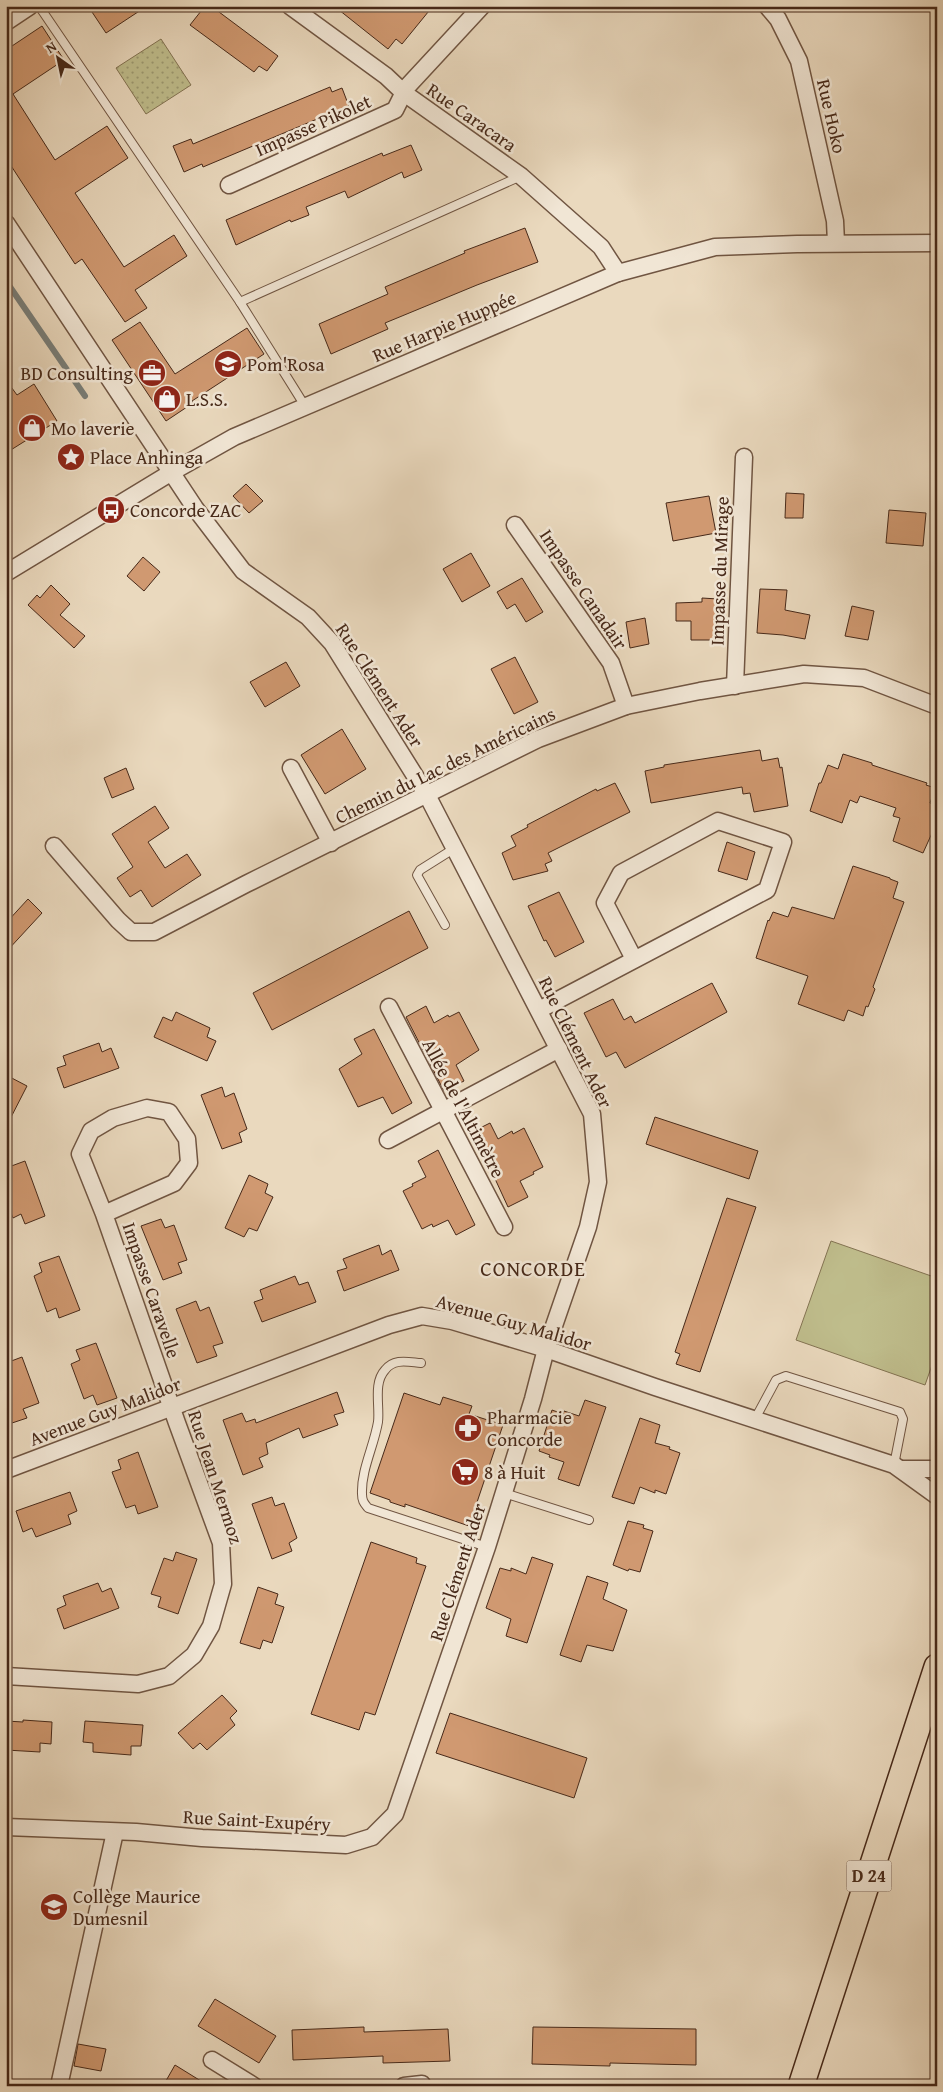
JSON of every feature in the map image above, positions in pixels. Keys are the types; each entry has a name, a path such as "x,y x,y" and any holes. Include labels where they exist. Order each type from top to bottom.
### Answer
{"main road":[{"name":"D 24","path":"801,2086 937,1667"}],"street":[{"path":"6,22 30,6"},
{"name":"Rue Caracara","path":"290,6 386,76 404,93 521,176 601,247 618,273"},
{"name":"Impasse Pikolet","path":"229,185 395,110 404,93 482,6"},
{"name":"Rue Hoko","path":"767,6 778,20 799,61 835,221 836,243"},
{"name":"Rue Clément Ader","path":"6,223 195,508 243,571 308,617 332,643 427,795 540,1010 592,1114 598,1182 588,1227 546,1349 487,1547 428,1719"},
{"name":"Rue Harpie Huppée","path":"6,573 172,472 234,437 618,273 715,247 836,243 937,243"},
{"name":"Impasse du Mirage","path":"735,686 744,457"},
{"name":"Impasse Canadair","path":"515,525 611,663 626,706"},
{"name":"Chemin du Lac des Américains","path":"54,846 118,920 131,932 154,932 246,884 538,739 626,706 804,674 864,678 937,706"},
{"path":"291,768 331,843"},
{"path":"540,1010 767,890 782,842 718,821 621,873 605,903 634,959"},
{"name":"Allée de l'Altimètre","path":"389,1007 504,1227"},
{"path":"388,1140 559,1049"},
{"name":"Impasse Caravelle","path":"104,1214 174,1183 188,1163 187,1139 170,1112 147,1108 113,1118 91,1131 80,1154 104,1214 172,1408"},
{"name":"Avenue Guy Malidor","path":"6,1470 380,1328 422,1316 452,1320 546,1349 655,1388 755,1419 897,1467 937,1469"},
{"name":"Rue Jean Mermoz","path":"6,1676 138,1684 169,1676 194,1655 211,1626 223,1584 221,1543 172,1408"},
{"name":"Avenue Guy Malidor","path":"897,1467 937,1496"},
{"name":"Rue Saint-Exupéry","path":"6,1827 136,1832 202,1838 346,1845 372,1837 395,1814 428,1719"},
{"path":"59,2086 115,1832"},
{"path":"212,2060 254,2086"},
{"path":"404,2086 422,2084"}],"lane":[{"path":"39,6 240,302 305,406"},
{"path":"240,302 521,176"},
{"path":"445,925 417,875 420,870 455,848"},
{"path":"421,1363 400,1361 386,1368 380,1377 378,1423 367,1462 362,1492 363,1502 368,1508 487,1547"},
{"path":"755,1419 776,1380 786,1376 900,1412 903,1419 897,1467"},
{"path":"504,1492 589,1520"}],"shaded area":[{"path":"161,39 191,85 146,114 116,68"},
{"path":"831,1241 937,1278 937,1351 925,1385 796,1340"}],"building":[{"path":"101,6 147,6 106,33 92,12"},
{"path":"205,6 211,6 278,56 267,71 259,66 254,72 190,25"},
{"path":"334,6 433,6 402,44 396,39 388,49"},
{"path":"42,26 64,60 13,94 55,160 107,126 128,158 75,193 124,267 174,235 187,256 135,290 147,308 125,322 82,259 75,264 6,158 6,50"},
{"path":"330,87 332,92 342,88 350,109 323,120 322,117 203,167 202,164 184,172 173,146 191,139 193,144"},
{"path":"411,145 422,170 404,178 402,172 348,198 345,191 306,207 309,215 291,222 290,220 236,245 226,220 382,153 383,156"},
{"path":"525,228 538,262 385,323 388,329 331,354 319,324 388,294 385,287 465,253 464,251"},
{"path":"140,322 175,374 247,328 264,354 192,401 193,403 166,421 112,340"},
{"path":"6,380 17,395 34,384 57,421 6,453"},
{"path":"246,484 263,501 249,513 233,496"},
{"path":"786,493 804,494 803,518 785,518"},
{"path":"709,496 716,533 673,541 666,503"},
{"path":"889,510 926,513 923,546 886,543"},
{"path":"471,553 490,586 462,602 443,569"},
{"path":"143,557 160,572 144,591 127,576"},
{"path":"522,578 543,612 526,622 515,604 507,609 497,592"},
{"path":"51,585 70,604 60,615 85,636 74,648 28,605 37,595 40,598"},
{"path":"760,589 787,590 785,610 810,615 805,639 757,633"},
{"path":"702,598 718,599 718,640 691,640 691,621 676,621 676,603 702,602"},
{"path":"852,606 874,611 868,640 845,636"},
{"path":"645,618 649,644 630,648 626,622"},
{"path":"515,657 538,702 514,714 491,669"},
{"path":"286,662 300,686 265,707 250,682"},
{"path":"342,729 366,769 325,794 301,755"},
{"path":"760,750 762,761 778,758 780,768 782,767 788,806 754,812 750,793 743,794 742,787 651,803 645,771 664,767 664,765"},
{"path":"843,754 927,783 926,785 935,788 930,803 937,805 937,822 923,853 893,841 900,818 893,816 896,808 860,796 857,803 850,800 842,823 810,811 819,783 821,783 828,765 838,769"},
{"path":"126,768 134,789 112,798 104,778"},
{"path":"615,783 630,812 548,853 552,861 545,864 548,871 513,880 502,853 516,846 511,836 528,827 527,825 596,789 597,791"},
{"path":"155,806 169,828 148,842 165,868 187,854 201,875 152,907 141,890 130,897 117,878 133,867 112,834"},
{"path":"727,842 755,852 747,880 718,871"},
{"path":"853,866 898,882 893,898 904,902 873,987 875,989 868,1007 866,1006 863,1016 848,1010 844,1021 798,1004 808,976 756,958 768,920 773,912 788,917 792,907 834,919"},
{"path":"559,892 584,942 555,957 546,940 544,941 528,906"},
{"path":"28,899 42,913 6,952 6,923"},
{"path":"409,911 428,948 272,1030 253,993"},
{"path":"712,983 727,1012 625,1068 616,1052 606,1057 584,1013 613,999 624,1020 631,1016 635,1023"},
{"path":"426,1006 434,1023 448,1015 449,1017 459,1012 479,1050 456,1065 464,1081 444,1091 406,1017"},
{"path":"176,1012 210,1028 207,1037 216,1041 207,1061 154,1037 163,1017 172,1021"},
{"path":"374,1029 412,1103 392,1114 383,1097 358,1107 339,1069 362,1054 354,1039"},
{"path":"99,1043 102,1052 111,1048 119,1068 64,1088 57,1068 66,1065 63,1056"},
{"path":"6,1075 27,1086 6,1127"},
{"path":"222,1087 225,1097 234,1093 247,1129 239,1133 242,1142 222,1149 201,1095"},
{"path":"655,1117 758,1151 749,1179 646,1144"},
{"path":"490,1123 498,1139 512,1131 513,1134 524,1128 543,1167 520,1181 528,1197 508,1207 485,1157 483,1158 470,1133"},
{"path":"438,1150 475,1225 456,1235 448,1220 433,1227 432,1224 422,1229 403,1191 426,1177 418,1161"},
{"path":"25,1161 45,1216 25,1224 21,1214 13,1218 6,1200 6,1168"},
{"path":"249,1175 268,1184 265,1193 273,1197 257,1231 249,1228 244,1237 225,1228"},
{"path":"727,1198 756,1207 700,1372 676,1364 680,1354 675,1352"},
{"path":"161,1219 165,1228 174,1225 187,1260 178,1263 182,1273 163,1280 141,1226"},
{"path":"379,1245 382,1255 391,1250 399,1270 344,1291 337,1271 347,1268 343,1259"},
{"path":"59,1256 80,1310 59,1318 56,1308 47,1312 34,1276 42,1272 39,1263"},
{"path":"295,1276 299,1285 308,1282 316,1302 262,1322 254,1302 263,1299 260,1290"},
{"path":"196,1301 200,1311 209,1307 223,1343 213,1346 217,1356 197,1363 176,1309"},
{"path":"96,1343 117,1398 97,1405 93,1395 84,1399 71,1364 80,1360 76,1350"},
{"path":"22,1357 39,1403 23,1409 27,1418 6,1425 6,1363"},
{"path":"337,1392 344,1412 334,1415 338,1425 303,1438 299,1428 266,1443 268,1454 259,1458 263,1467 243,1475 223,1420 242,1413 246,1422 255,1419 256,1423"},
{"path":"404,1393 440,1405 443,1397 472,1406 469,1414 503,1425 469,1526 405,1504 405,1507 390,1502 390,1500 370,1493"},
{"path":"585,1400 606,1407 579,1486 558,1479 564,1462 539,1451 552,1410 563,1414 564,1411 579,1416"},
{"path":"640,1418 660,1425 655,1443 670,1447 669,1449 680,1453 666,1494 655,1490 655,1493 640,1487 634,1504 612,1497"},
{"path":"138,1452 158,1507 138,1514 135,1505 126,1508 112,1472 121,1469 118,1460"},
{"path":"70,1492 77,1511 68,1515 71,1524 36,1537 32,1528 23,1532 16,1511"},
{"path":"272,1497 275,1506 284,1503 297,1538 289,1543 292,1551 272,1559 252,1504"},
{"path":"628,1521 644,1525 643,1528 653,1531 640,1572 629,1569 628,1571 613,1565"},
{"path":"371,1542 417,1558 416,1563 426,1566 375,1715 365,1712 359,1730 311,1714"},
{"path":"176,1552 197,1559 178,1614 158,1607 161,1597 151,1594 164,1558 173,1561"},
{"path":"532,1557 553,1564 527,1643 506,1636 511,1619 486,1608 500,1568 511,1571 511,1568 526,1574"},
{"path":"587,1576 608,1583 603,1599 627,1610 613,1651 587,1645 581,1662 560,1655"},
{"path":"98,1583 102,1592 111,1588 119,1608 64,1629 57,1609 66,1605 63,1596"},
{"path":"258,1587 278,1594 275,1604 284,1607 272,1643 263,1640 260,1649 240,1643"},
{"path":"222,1695 237,1711 230,1718 235,1725 207,1750 200,1743 193,1749 178,1733"},
{"path":"450,1713 587,1758 574,1798 436,1753"},
{"path":"23,1720 52,1722 51,1744 40,1743 40,1752 6,1750 6,1721 23,1722"},
{"path":"85,1721 143,1725 141,1746 131,1746 131,1755 93,1752 93,1743 83,1742"},
{"path":"215,1999 276,2036 259,2063 198,2026"},
{"path":"364,2027 364,2032 448,2029 450,2061 383,2063 383,2056 293,2060 292,2030"},
{"path":"533,2027 696,2029 696,2065 610,2063 610,2066 532,2064"},
{"path":"78,2044 106,2049 101,2071 74,2066"},
{"path":"175,2065 209,2086 163,2086"}],"waterway":[{"path":"6,281 85,396"}],"place":[{"name":"Pom'Rosa","path":"228,364"},
{"name":"BD Consulting","path":"152,373"},
{"name":"L.S.S.","path":"167,399"},
{"name":"Mo laverie","path":"32,428"},
{"name":"Place Anhinga","path":"71,457"},
{"name":"Concorde ZAC","path":"111,510"},
{"name":"Pharmacie Concorde","path":"468,1428"},
{"name":"8 à Huit","path":"465,1472"},
{"name":"Collège Maurice Dumesnil","path":"54,1907"}],"district":[{"name":"CONCORDE","path":"533,1269"}]}
